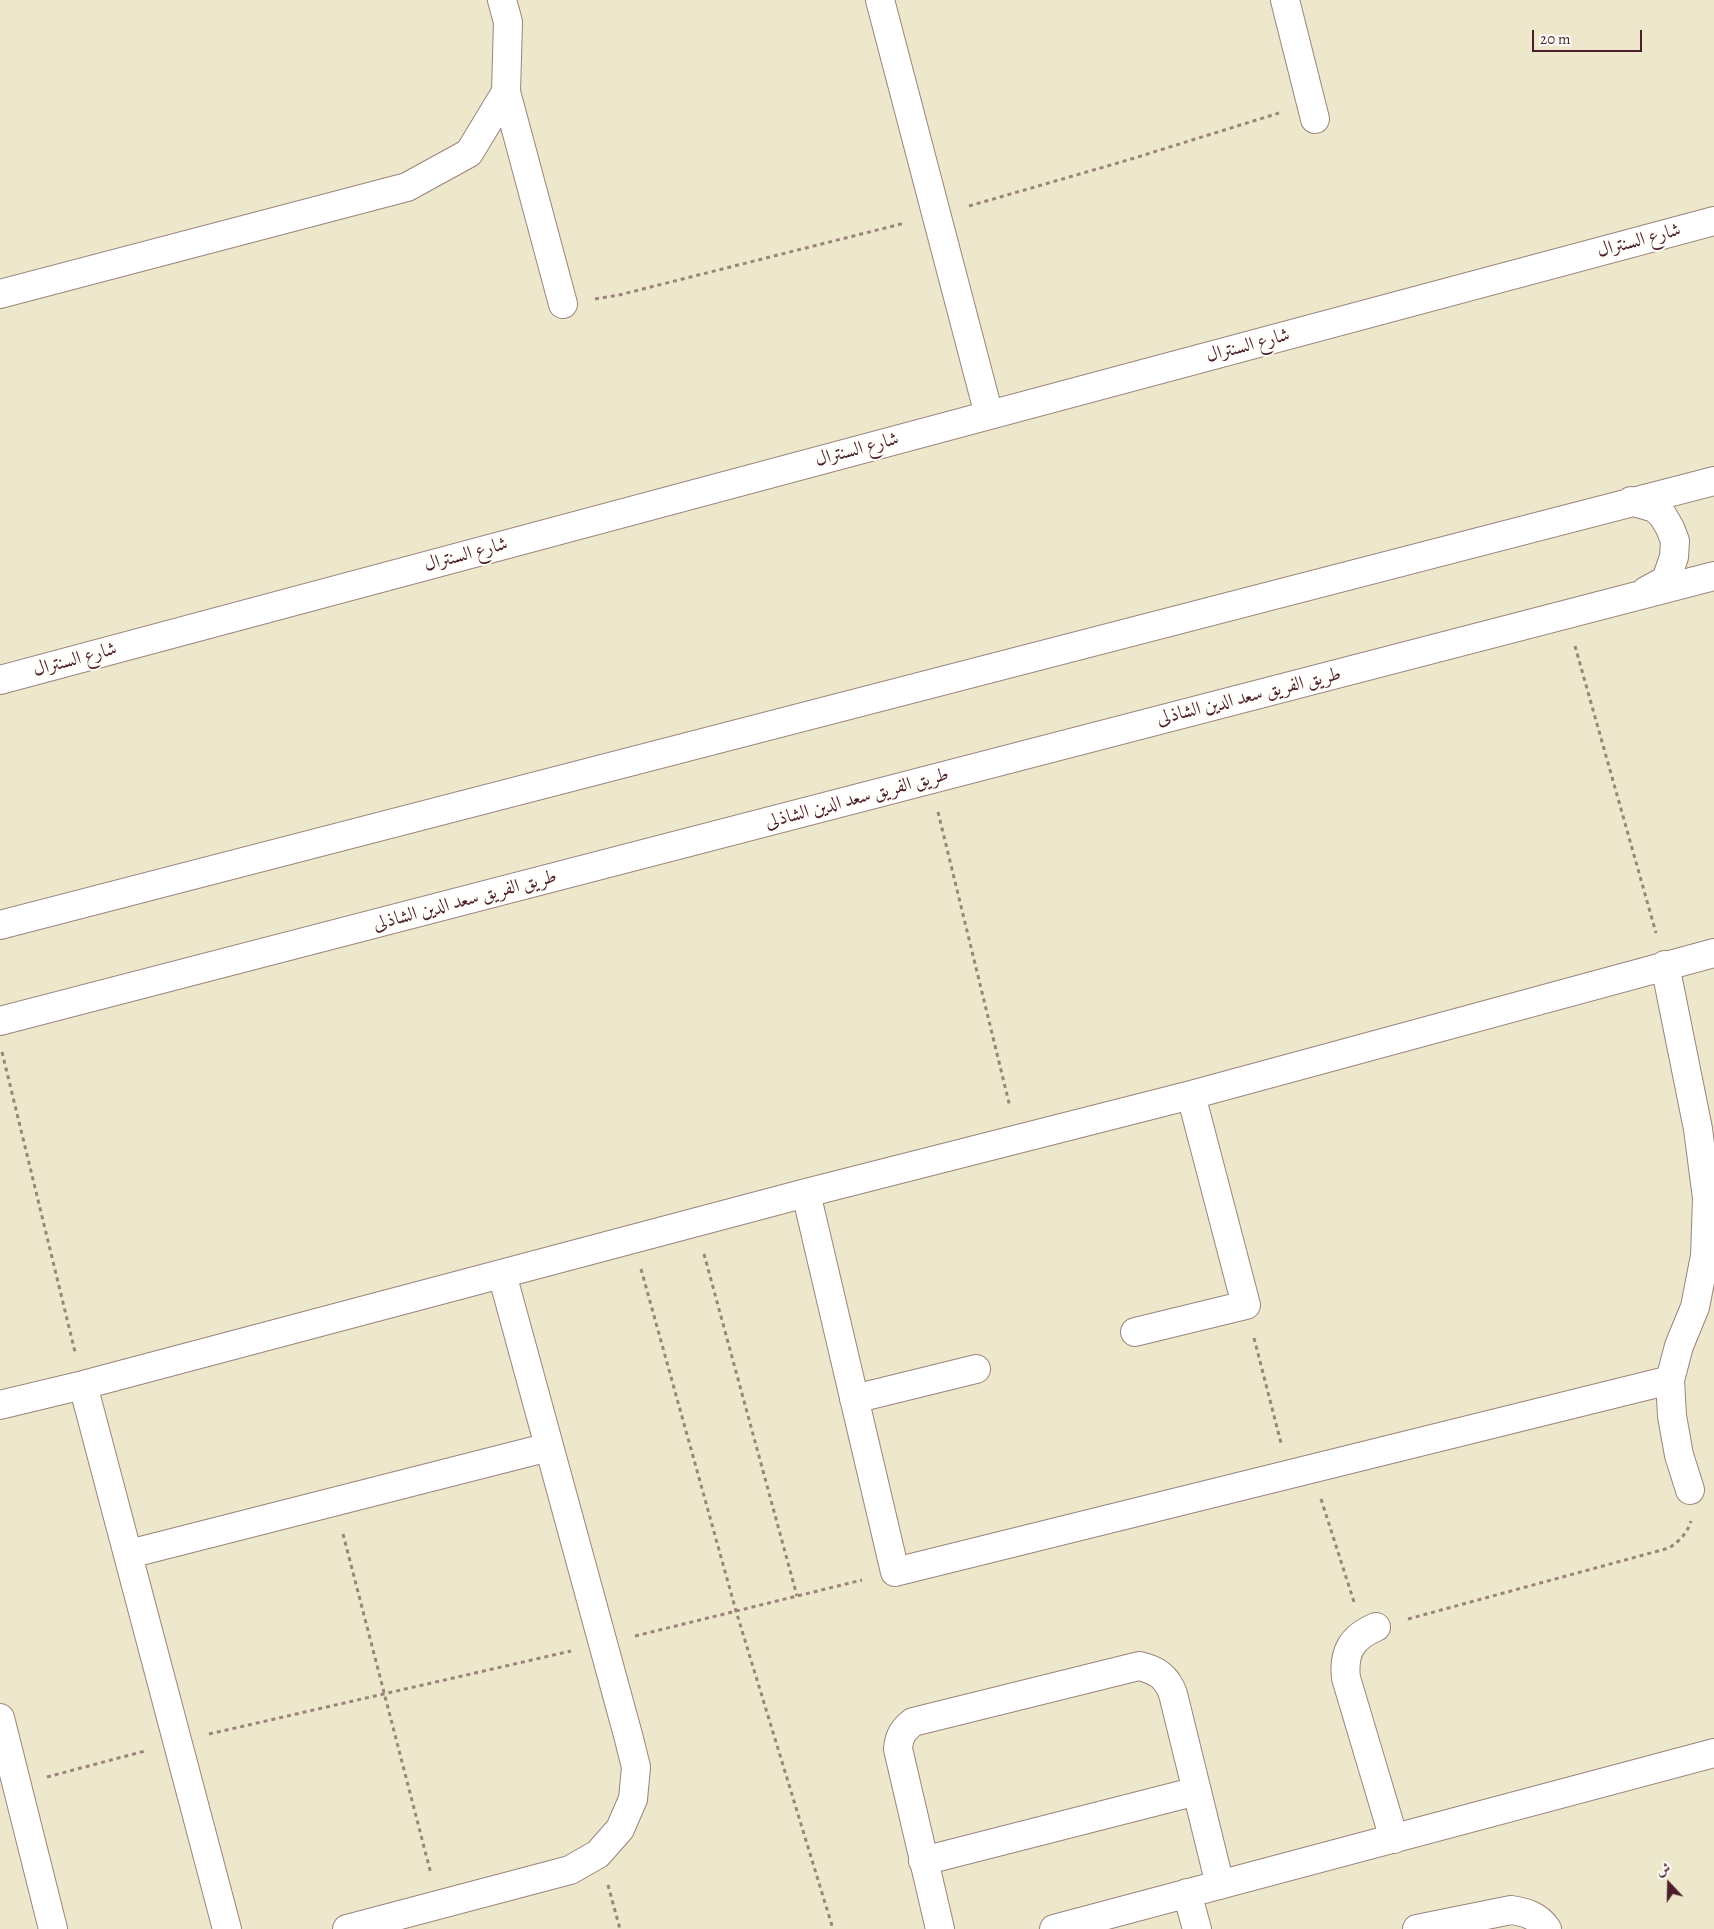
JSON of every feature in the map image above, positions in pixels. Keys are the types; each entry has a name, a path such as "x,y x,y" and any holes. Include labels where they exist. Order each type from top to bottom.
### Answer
{"street":[{"path":"502,0 508,22 506,92 563,304"},
{"path":"880,0 989,415"},
{"path":"1285,0 1315,119"},
{"path":"0,294 407,187 469,154 506,92"},
{"name":"شارع السنترال","path":"0,680 1714,221"},
{"path":"0,925 1714,480"},
{"path":"1631,502 1655,508 1663,516 1675,541 1674,557 1666,580 1636,597"},
{"name":"طريق الفريق سعد الدين الشاذلى","path":"0,1021 1714,576"},
{"path":"0,1406 806,1193 1191,1095 1714,953"},
{"path":"1666,965 1708,1158 1705,1256 1694,1306 1679,1346 1670,1380 1672,1416 1679,1455 1690,1490"},
{"path":"1135,1332 1246,1306 1191,1095"},
{"path":"806,1193 894,1572 1670,1380"},
{"path":"347,1929 570,1870 598,1854 620,1829 633,1799 636,1767 502,1274"},
{"path":"854,1399 976,1369"},
{"path":"83,1385 227,1929"},
{"path":"129,1554 549,1447"},
{"path":"1370,1630 1354,1641 1347,1652 1344,1664 1346,1678 1394,1839"},
{"path":"940,1929 898,1749 899,1738 904,1729 913,1722 1139,1666 1151,1668 1161,1674 1169,1683 1220,1885"},
{"path":"0,1718 53,1929"},
{"path":"1054,1929 1714,1752"},
{"path":"923,1860 1197,1791"},
{"path":"1187,1893 1197,1929"},
{"path":"1417,1929 1511,1910 1535,1916 1547,1929"}],"path":[{"path":"1567,615 1666,965"},
{"path":"930,780 1018,1140"},
{"path":"0,1044 83,1385"},
{"path":"696,1222 797,1596"},
{"path":"633,1239 736,1611 833,1929"},
{"path":"1246,1306 1301,1472 1370,1630 1669,1548 1680,1540 1689,1528 1693,1515 1693,1501 1690,1490"},
{"path":"335,1501 439,1905"},
{"path":"17,1786 178,1742 604,1644 894,1572"},
{"path":"598,1854 620,1929"}]}
